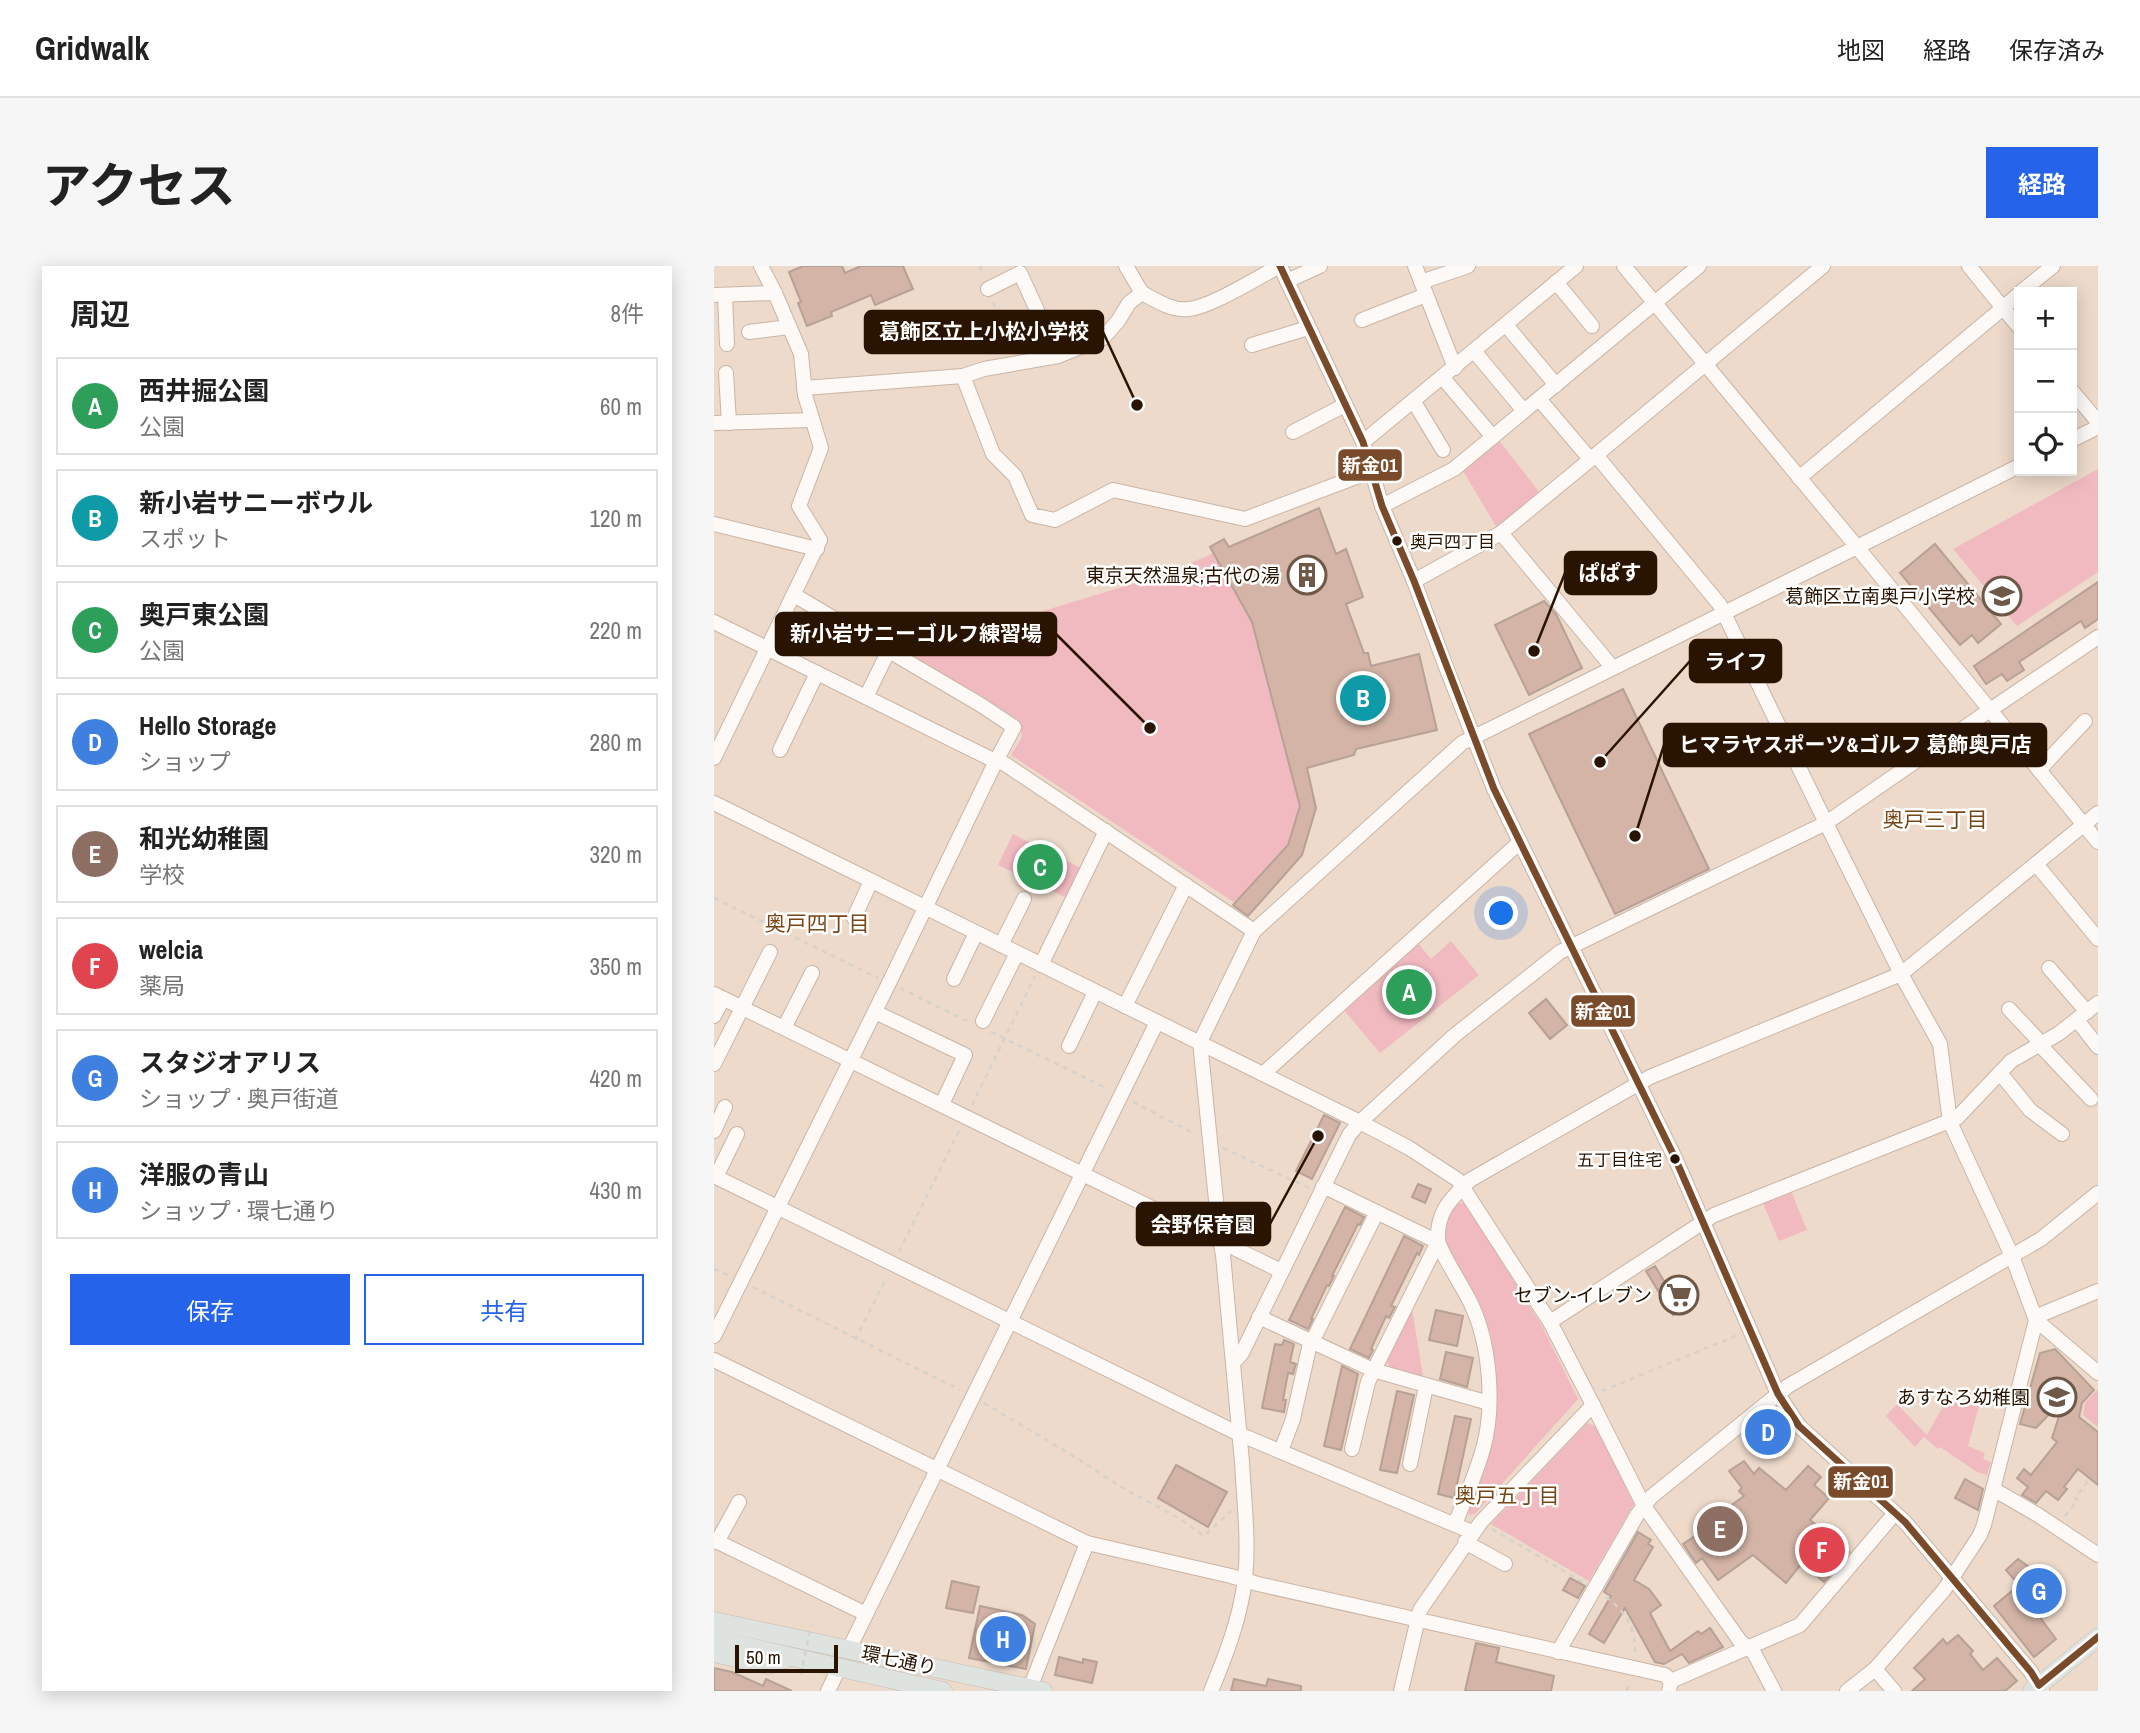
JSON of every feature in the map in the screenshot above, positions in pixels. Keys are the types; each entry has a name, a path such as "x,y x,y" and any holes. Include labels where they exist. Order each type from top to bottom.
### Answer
{"main road":[{"path":"714,1609 776,1623 793,1638"},
{"name":"環七通り","path":"714,1621 1036,1690"},
{"path":"2038,1689 2098,1637"},
{"name":"環七通り","path":"714,1639 943,1691"},
{"path":"714,1653 768,1665 790,1657"}],"street":[{"path":"714,758 820,540 799,506 821,449 804,388 801,354 761,266"},
{"path":"1126,267 1142,293 1168,307 1188,310 1204,305 1280,266 1363,442 1382,506 1414,581 1494,789 1675,1158 1778,1394 1798,1426 1895,1513 2031,1672 2038,1689"},
{"path":"1287,281 1320,266"},
{"path":"1415,266 1455,368"},
{"path":"1362,320 1468,266"},
{"path":"1363,442 1576,266"},
{"path":"1624,266 2098,842"},
{"path":"1382,506 1454,470 1699,266"},
{"path":"1414,581 1502,533 1823,266"},
{"path":"1969,266 2014,321"},
{"path":"2027,287 2053,266"},
{"path":"988,289 1020,273 1058,356"},
{"path":"1556,282 1592,326"},
{"path":"727,344 720,295 775,293"},
{"path":"804,388 963,376 1015,362 1058,356 1103,338 1129,303 1142,293"},
{"path":"1799,478 2014,298"},
{"path":"1506,325 1556,385"},
{"path":"749,332 789,327"},
{"path":"1252,345 1308,328"},
{"path":"1474,351 1524,411"},
{"path":"726,373 729,423"},
{"path":"963,376 993,454 1015,476 1032,515 1055,520 1114,490 1245,519 1372,471"},
{"path":"1443,378 1493,437"},
{"path":"2077,398 2098,425 2077,437"},
{"path":"1539,399 1593,457 1725,613 1901,974 1940,1044 1950,1122 2012,1256 2036,1319 2098,1373"},
{"path":"1414,402 1443,450"},
{"path":"1293,432 1345,405"},
{"path":"714,424 812,420"},
{"path":"1210,1691 1233,1632 1245,1580 1246,1546 1240,1434 1199,1042 1254,931 1472,736 2014,468"},
{"path":"714,524 817,549"},
{"path":"1502,533 1612,667"},
{"path":"714,1336 1014,727 794,595"},
{"path":"714,622 1005,764 1254,931"},
{"path":"1233,1363 1242,1353 1349,1135 1455,1035 1560,952 1826,823 2098,638"},
{"path":"866,697 889,650"},
{"path":"780,750 817,673"},
{"path":"2039,770 2085,721"},
{"path":"714,803 1360,1122 1409,1148 1458,1181 1550,1322 1644,1506 1748,1649 1754,1653 1774,1691"},
{"path":"1352,1449 1368,1382 1438,1241 1446,1204 1471,1180 1650,1077 1901,974 2098,813"},
{"path":"1041,965 1106,831"},
{"path":"1263,1074 1520,842"},
{"path":"2036,864 2098,939"},
{"path":"854,918 871,881"},
{"path":"1125,1006 1186,885"},
{"path":"1001,945 1024,899"},
{"path":"954,979 976,933"},
{"path":"714,1065 770,952"},
{"path":"981,1025 1017,953"},
{"path":"2053,969 2087,1012 2098,1047"},
{"path":"784,1028 812,973"},
{"path":"1069,1046 1095,992"},
{"path":"714,1017 718,997 1281,1271"},
{"path":"2009,1009 2091,1099"},
{"path":"875,1012 965,1055 942,1104"},
{"path":"1550,1322 1714,1214 1957,1118 2011,1061 2087,1012"},
{"path":"849,1649 1157,1022"},
{"path":"2000,1073 2029,1110 2062,1134"},
{"path":"714,1131 725,1107"},
{"path":"737,1134 715,1177 1240,1434 1455,1524 1505,1564"},
{"path":"1322,1189 1438,1241 1471,1302 1483,1336 1489,1422 1484,1447 1455,1524"},
{"path":"1558,1652 1651,1497 1788,1386 2041,1239 2098,1193"},
{"path":"1281,1451 1293,1419 1307,1355 1377,1212"},
{"path":"2036,1319 2098,1291"},
{"path":"1259,1317 1373,1370 1489,1403"},
{"path":"1847,1691 1875,1669 1944,1590 1980,1535 2036,1319"},
{"path":"714,1360 1087,1543 1665,1675 1670,1686 1800,1625 1895,1513"},
{"path":"1409,1464 1426,1386"},
{"path":"1401,1691 1420,1610 1469,1537 1591,1401"},
{"path":"1993,1489 2098,1555"},
{"path":"739,1502 715,1541 866,1614"},
{"path":"1036,1690 1087,1543"},
{"path":"828,1691 839,1668"},
{"path":"1875,1669 1894,1691"}],"path":[{"path":"980,266 1015,362"},
{"path":"714,898 981,1025 1003,1039 1208,1141 1322,1189"},
{"path":"855,1340 1041,965"},
{"path":"1591,1401 1751,1330"},
{"path":"2056,1527 2078,1500 2074,1498 2088,1481"},
{"path":"1203,1536 1230,1511 1245,1508"},
{"path":"801,1675 811,1625"}],"shaded area":[{"path":"1497,438 1540,493 1497,528 1462,469"},
{"path":"2098,469 2098,572 2017,626 1953,549"},
{"path":"1214,553 1252,622 1300,806 1288,845 1235,903 1011,755 1022,737 1019,720 910,656 915,650 1165,574"},
{"path":"1013,834 1083,869 1069,899 998,865"},
{"path":"1451,941 1479,975 1380,1053 1343,1009 1417,942 1431,959"},
{"path":"1791,1191 1807,1230 1779,1241 1762,1201"},
{"path":"1455,1203 1465,1203 1542,1326 1578,1399 1475,1514 1470,1515 1467,1512 1495,1383 1490,1333 1482,1311 1447,1246 1445,1232"},
{"path":"1412,1309 1423,1376 1390,1368 1386,1359"},
{"path":"2098,1389 2098,1427 2083,1415 2085,1403"},
{"path":"1947,1399 1979,1406 1968,1446 1985,1453 1983,1459 1991,1462 1987,1475 1977,1472 1940,1447 1938,1449 1924,1437 1915,1447 1886,1416 1897,1404 1927,1435"},
{"path":"1587,1423 1596,1426 1634,1504 1589,1581 1491,1524"}],"building":[{"path":"803,266 842,266 845,273 861,266 903,266 913,289 875,305 871,295 831,312 832,316 807,326 789,272"},
{"path":"1319,508 1336,554 1346,549 1363,597 1346,604 1364,653 1368,653 1371,666 1419,654 1437,730 1356,749 1354,755 1307,768 1316,808 1302,855 1248,916 1233,905 1288,845 1300,806 1252,622 1210,547 1224,539 1229,547"},
{"path":"1935,544 2001,624 1978,643 1972,635 1960,645 1900,573"},
{"path":"2098,582 2098,619 2085,628 2081,621 2019,662 2024,670 2007,681 2002,674 1986,684 1974,666"},
{"path":"1544,601 1556,614 1582,668 1529,695 1495,625"},
{"path":"1623,689 1709,869 1615,914 1529,734"},
{"path":"1546,999 1567,1025 1550,1039 1529,1013"},
{"path":"1324,1115 1340,1123 1312,1179 1296,1171"},
{"path":"1418,1184 1431,1189 1425,1203 1412,1197"},
{"path":"1345,1207 1364,1217 1360,1225 1358,1224 1329,1286 1327,1285 1308,1329 1289,1320"},
{"path":"1404,1236 1423,1246 1391,1306 1395,1307 1389,1318 1386,1316 1369,1358 1350,1349"},
{"path":"1655,1266 1667,1286 1679,1278 1694,1302 1673,1315 1646,1271"},
{"path":"1436,1310 1463,1316 1457,1346 1429,1340"},
{"path":"1284,1340 1294,1344 1290,1362 1296,1364 1293,1374 1288,1373 1283,1400 1286,1400 1284,1412 1262,1408 1275,1344 1282,1345"},
{"path":"2055,1349 2094,1390 2082,1403 2079,1417 2098,1432 2098,1485 2078,1469 2058,1500 2046,1491 2036,1503 2022,1495 2028,1487 2017,1478 2024,1469 2031,1475 2057,1442 2052,1438 2065,1398 2036,1428 2020,1424 2040,1353"},
{"path":"1446,1352 1473,1358 1467,1387 1440,1379"},
{"path":"1342,1366 1358,1374 1341,1450 1324,1446"},
{"path":"1397,1391 1414,1395 1397,1473 1380,1470"},
{"path":"1768,1415 1773,1421 1775,1419 1786,1436 1767,1457 1748,1431"},
{"path":"1455,1416 1471,1419 1454,1498 1438,1494"},
{"path":"1744,1461 1754,1474 1759,1468 1786,1490 1808,1466 1821,1477 1814,1485 1829,1498 1810,1520 1849,1552 1824,1582 1802,1563 1786,1583 1753,1555 1718,1580 1702,1558 1696,1563 1683,1544 1698,1534 1696,1531 1744,1496 1739,1491 1742,1488 1729,1471"},
{"path":"1176,1465 1227,1492 1208,1527 1158,1498"},
{"path":"1965,1479 1983,1489 1978,1510 1955,1498"},
{"path":"1638,1532 1651,1540 1648,1544 1653,1547 1634,1580 1649,1589 1661,1605 1650,1613 1670,1651 1698,1631 1701,1634 1710,1628 1723,1647 1689,1663 1682,1654 1664,1664 1655,1662 1625,1608 1604,1643 1589,1634 1611,1596 1604,1592"},
{"path":"2018,1559 2061,1590 2052,1603 2033,1608 2056,1639 2034,1657 1994,1606 2019,1585 2006,1570"},
{"path":"1570,1578 1585,1586 1578,1598 1563,1590"},
{"path":"952,1581 979,1587 973,1613 946,1608"},
{"path":"980,1606 1022,1615 1035,1624 1026,1669 969,1658"},
{"path":"1958,1635 1973,1651 1970,1654 1983,1670 1997,1658 2017,1681 2005,1691 1912,1691 1925,1679 1914,1668 1943,1639 1947,1644"},
{"path":"1476,1643 1499,1648 1496,1662 1554,1676 1551,1691 1465,1691"},
{"path":"1059,1657 1083,1663 1083,1659 1097,1662 1092,1683 1055,1675"},
{"path":"714,1668 732,1672 763,1686 766,1679 792,1691 714,1691"},
{"path":"1234,1679 1266,1686 1268,1679 1301,1686 1301,1691 1231,1691"}],"transit line":[{"name":"新金01","path":"1280,266 1363,442 1382,506 1414,581 1494,789 1675,1158 1778,1394 1799,1426 1905,1522 2039,1685"},
{"name":"新金01","path":"2039,1685 2098,1637"}],"place":[{"name":"葛飾区立上小松小学校","path":"1137,405"},
{"name":"奥戸四丁目","path":"1397,541"},
{"name":"東京天然温泉;古代の湯","path":"1307,575"},
{"name":"葛飾区立南奥戸小学校","path":"2002,596"},
{"name":"ぱぱす","path":"1534,651"},
{"name":"新小岩サニーボウル","path":"1363,698"},
{"name":"新小岩サニーゴルフ練習場","path":"1150,728"},
{"name":"ライフ","path":"1600,762"},
{"name":"ヒマラヤスポーツ&ゴルフ 葛飾奥戸店","path":"1635,836"},
{"name":"奥戸東公園","path":"1040,867"},
{"name":"西井掘公園","path":"1409,992"},
{"name":"会野保育園","path":"1318,1136"},
{"name":"五丁目住宅","path":"1675,1159"},
{"name":"セブン-イレブン","path":"1679,1295"},
{"name":"あすなろ幼稚園","path":"2057,1397"},
{"name":"Hello Storage","path":"1768,1432"},
{"name":"和光幼稚園","path":"1720,1529"},
{"name":"welcia","path":"1822,1550"},
{"name":"スタジオアリス","path":"2039,1591"},
{"name":"洋服の青山","path":"1003,1639"}],"district":[{"name":"奥戸三丁目","path":"1935,820"},
{"name":"奥戸四丁目","path":"817,924"},
{"name":"奥戸五丁目","path":"1507,1496"}]}
